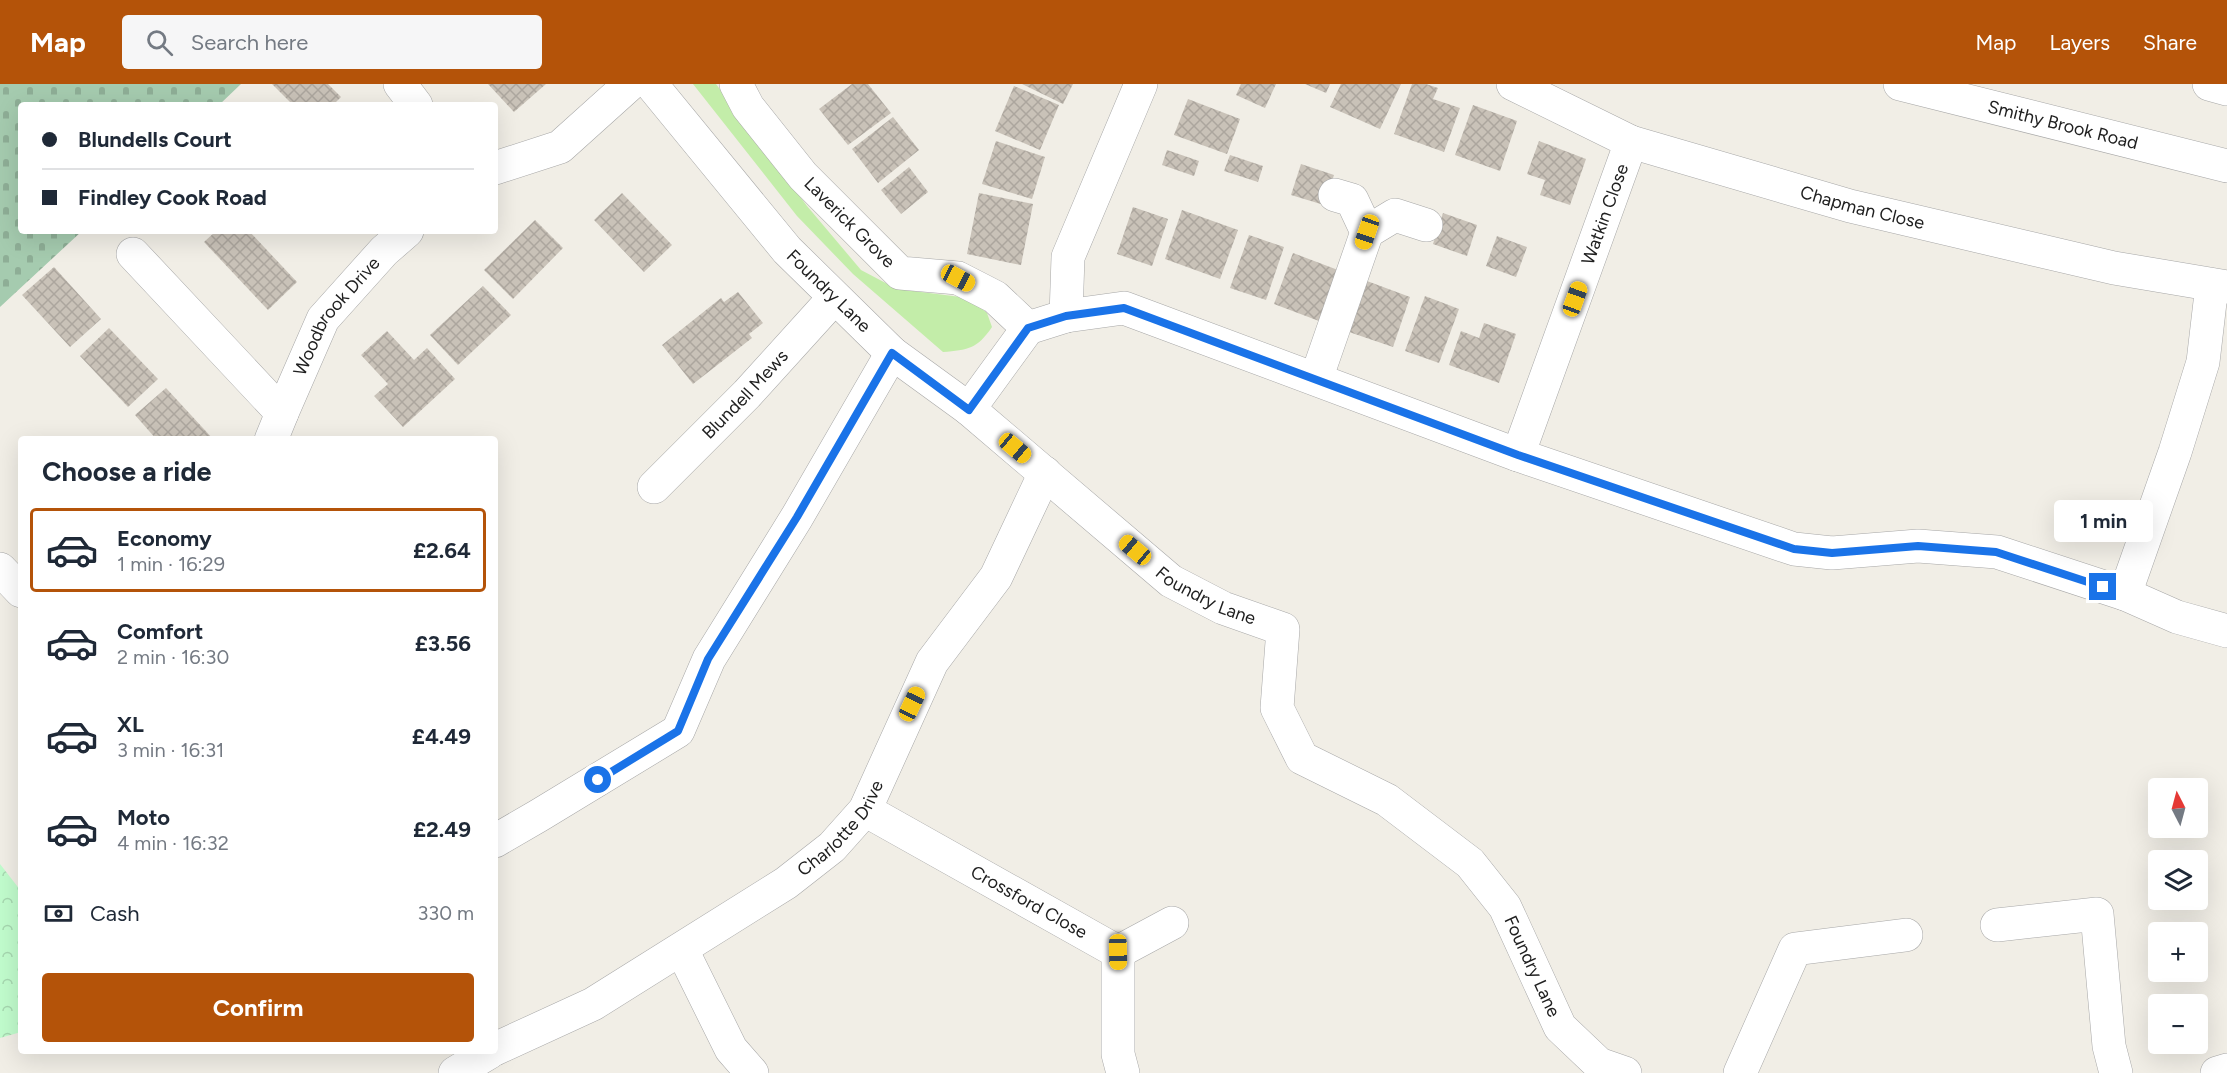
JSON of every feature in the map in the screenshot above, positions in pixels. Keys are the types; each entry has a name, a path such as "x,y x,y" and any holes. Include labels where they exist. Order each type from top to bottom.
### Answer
{"street":[{"path":"400,84 414,102"},
{"path":"498,167 560,147 630,84"},
{"name":"Foundry Lane","path":"651,84 787,250 892,353 969,410 1172,581 1223,608 1283,629 1277,708 1302,758 1387,800 1470,863 1505,907 1560,1027 1604,1070"},
{"name":"Laverick Grove","path":"736,84 748,107 803,176 900,273 958,278 995,297 1028,328"},
{"path":"1066,316 1068,257 1140,84"},
{"name":"Chapman Close","path":"1513,84 1631,142 1850,206 2114,268 2219,286"},
{"name":"Smithy Brook Road","path":"1901,84 2227,166"},
{"path":"2210,84 2227,89"},
{"name":"Watkin Close","path":"1518,455 1631,142"},
{"path":"1335,195 1352,200 1367,232"},
{"path":"1316,379 1367,232 1395,215 1426,225"},
{"name":"Woodbrook Drive","path":"133,254 277,426 323,319 384,251 404,234"},
{"path":"2125,594 2175,452 2203,362 2219,286"},
{"name":"Blundell Mews","path":"654,487 747,394 834,298"},
{"path":"969,410 1028,328 1066,316 1124,308 1518,455 1794,549 1832,553 1918,546 1996,552 2125,594 2177,616 2227,631"},
{"path":"498,839 678,731 708,659 797,517 892,353"},
{"name":"Charlotte Drive","path":"498,1048 593,1004 786,883 832,847 865,810 932,662 996,577 1045,473"},
{"path":"0,568 18,588"},
{"name":"Crossford Close","path":"865,810 1118,952"},
{"path":"1997,926 2097,914 2109,1046 2116,1073"},
{"path":"1123,1073 1118,1054 1118,952 1172,923"},
{"path":"1740,1073 1795,949 1906,935"},
{"path":"682,950 731,1049 752,1073"},
{"path":"455,1073 487,1054"},
{"path":"2217,1073 2227,1070"}],"green space":[{"path":"0,84 241,84 222,102 18,102 18,234 79,234 0,307"},
{"path":"693,84 716,84 807,206 861,270 897,289 969,298 987,313 992,327 982,340 971,347 943,352 853,274 797,216"},
{"path":"0,864 18,887 18,1033 0,1038"}],"building":[{"path":"272,84 328,84 341,97 336,102 290,102"},
{"path":"488,84 546,84 514,112"},
{"path":"852,84 868,84 891,113 848,145 819,109"},
{"path":"1022,84 1073,84 1063,104"},
{"path":"1241,84 1276,84 1265,108 1236,95"},
{"path":"1305,84 1330,84 1326,93"},
{"path":"1341,84 1401,84 1380,129 1330,107"},
{"path":"1412,84 1426,84 1438,88 1433,99 1460,108 1444,152 1394,134"},
{"path":"1014,86 1059,105 1040,150 995,131"},
{"path":"1188,99 1240,119 1227,154 1174,135"},
{"path":"1473,105 1517,121 1500,171 1455,155"},
{"path":"893,117 919,150 878,183 852,149"},
{"path":"996,141 1045,157 1032,199 982,184"},
{"path":"1539,141 1586,159 1570,205 1540,195 1545,180 1527,174"},
{"path":"1167,150 1199,161 1194,176 1162,165"},
{"path":"1230,155 1263,166 1258,182 1224,171"},
{"path":"1301,164 1334,175 1324,205 1291,195"},
{"path":"909,167 928,192 901,214 881,190"},
{"path":"622,193 672,245 644,272 594,220"},
{"path":"979,193 1033,204 1021,265 967,254"},
{"path":"1133,207 1168,219 1152,266 1117,254"},
{"path":"1182,210 1238,230 1220,279 1165,259"},
{"path":"1443,213 1477,225 1467,256 1433,244"},
{"path":"535,220 563,248 513,299 484,270"},
{"path":"213,234 252,234 297,282 268,310 204,242"},
{"path":"1249,235 1284,247 1266,300 1230,288"},
{"path":"1497,236 1527,247 1516,277 1486,266"},
{"path":"1293,253 1338,270 1319,321 1274,304"},
{"path":"54,267 101,319 70,347 22,295"},
{"path":"1367,281 1410,297 1393,347 1349,332"},
{"path":"483,286 511,315 458,365 430,335"},
{"path":"738,292 763,323 749,334 752,338 693,384 662,345 721,298 724,302"},
{"path":"1425,296 1459,309 1439,363 1405,351"},
{"path":"1484,323 1516,334 1499,383 1449,365 1461,331 1479,338"},
{"path":"109,328 158,379 128,407 80,356"},
{"path":"387,331 414,360 427,348 455,379 403,427 374,396 388,384 361,355"},
{"path":"166,388 210,436 153,436 135,415"}],"route":[{"path":"598,780 678,731 708,659 797,517 892,353 969,410 1028,328 1066,316 1124,308 1518,455 1794,549 1832,553 1918,546 1956,547 1996,552 2103,587"}]}
